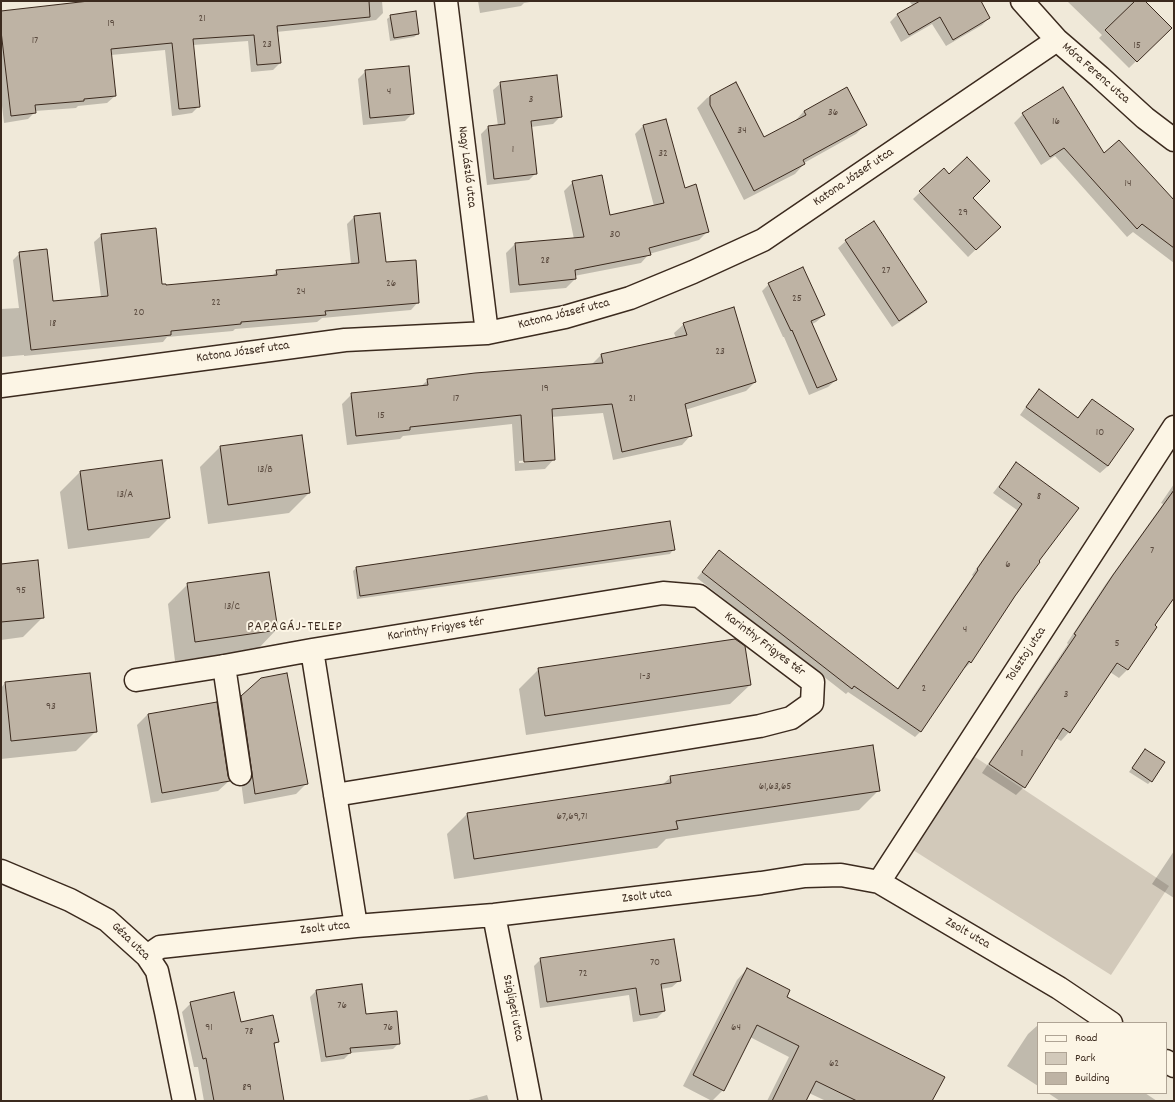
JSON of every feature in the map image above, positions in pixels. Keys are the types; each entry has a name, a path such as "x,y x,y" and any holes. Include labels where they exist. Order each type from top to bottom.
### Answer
{"street":[{"name":"Nagy László utca","path":"446,1 487,333"},
{"name":"Móra Ferenc utca","path":"1022,1 1057,40 1145,118 1174,140"},
{"name":"Katona József utca","path":"1,386 345,340 487,333 564,317 630,298 763,240 1057,40"},
{"name":"Tolsztoj utca","path":"879,882 1174,427"},
{"name":"Karinthy Frigyes tér","path":"136,680 663,593 699,596 813,682 812,703 791,718 760,726 335,795"},
{"path":"312,650 356,926"},
{"path":"224,666 240,774"},
{"name":"Géza utca","path":"1,871 70,900 107,920 147,956 157,971 184,1101"},
{"name":"Zsolt utca","path":"147,956 160,947 356,926 494,915 753,884 805,876 841,875 879,882 1059,988 1110,1022"},
{"name":"Szigligeti utca","path":"494,915 530,1101"}],"green space":[{"path":"972,755 1169,886 1111,975 913,850"}],"building":[{"path":"89,1 369,1 370,17 277,26 281,63 257,65 254,35 193,39 200,107 179,109 172,43 111,49 116,96 84,99 84,101 35,105 36,113 11,116 1,31 1,11"},
{"path":"920,1 981,1 990,18 953,40 940,17 909,35 897,14"},
{"path":"1135,1 1145,1 1172,28 1137,62 1105,30"},
{"path":"416,11 419,34 394,38 390,15"},
{"path":"409,66 414,114 370,118 365,70"},
{"path":"557,75 562,117 531,121 537,174 494,179 488,126 505,124 500,82"},
{"path":"736,82 764,137 806,115 804,111 847,87 867,125 803,160 805,164 754,191 710,105 710,96"},
{"path":"1063,87 1104,153 1119,140 1174,200 1174,248 1142,224 1137,229 1064,148 1050,157 1022,113"},
{"path":"666,119 685,188 696,184 709,232 649,248 651,255 575,270 576,279 519,285 515,243 584,237 572,181 602,175 610,215 664,203 643,125"},
{"path":"967,157 990,181 973,198 1001,227 976,250 919,191 944,168 949,174"},
{"path":"380,213 386,262 416,260 419,303 325,311 326,315 241,322 241,324 171,331 171,335 31,350 19,252 47,249 53,301 108,296 101,234 156,228 162,284 166,285 277,275 276,270 359,263 354,216"},
{"path":"874,221 927,302 899,321 845,240"},
{"path":"803,267 825,315 811,321 837,380 817,388 792,330 791,331 768,283"},
{"path":"734,307 756,382 685,404 692,436 622,452 612,404 552,409 555,460 524,462 521,415 410,427 410,430 356,436 351,393 428,385 427,379 475,373 603,363 601,354 687,335 683,323"},
{"path":"1039,389 1078,418 1092,399 1134,429 1108,466 1026,407"},
{"path":"302,435 310,493 228,505 220,446"},
{"path":"162,460 170,518 88,530 80,471"},
{"path":"1016,462 1079,508 1039,561 1040,562 1015,596 971,663 969,661 921,732 854,686 852,689 702,572 719,550 898,689 1022,504 999,487"},
{"path":"1174,490 1174,598 1155,625 1157,627 1128,670 1117,663 1070,733 1063,728 1025,788 989,764 1076,635 1074,634 1113,575"},
{"path":"670,521 675,550 360,596 356,567"},
{"path":"38,560 44,618 1,622 1,564"},
{"path":"269,572 278,630 195,642 187,583"},
{"path":"735,639 745,646 751,685 545,716 538,668"},
{"path":"90,673 97,732 11,741 5,682"},
{"path":"287,673 308,784 255,794 241,696 261,678"},
{"path":"217,702 230,781 162,793 148,714"},
{"path":"873,745 880,791 676,821 678,829 474,859 467,813 671,783 670,776"},
{"path":"1145,749 1165,762 1152,782 1132,768"},
{"path":"674,939 681,981 661,984 665,1011 640,1015 636,988 547,1002 540,958"},
{"path":"747,968 790,990 787,997 945,1077 932,1101 857,1101 816,1081 806,1101 772,1101 799,1046 757,1025 724,1091 693,1075"},
{"path":"362,984 366,1014 397,1011 400,1044 350,1048 351,1053 326,1057 316,990"},
{"path":"234,992 241,1022 273,1015 279,1042 274,1043 284,1101 214,1101 206,1058 203,1059 190,1002"}],"district":[{"name":"PAPAGÁJ-TELEP","path":"295,628"}]}
